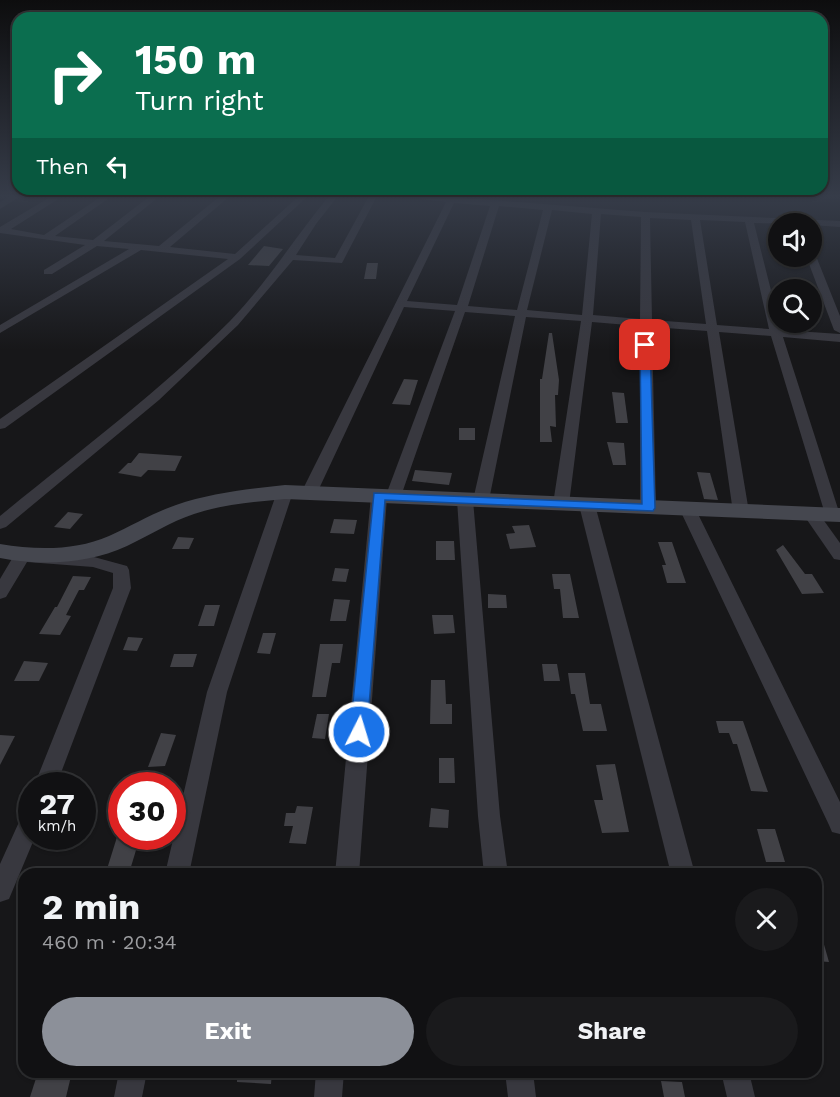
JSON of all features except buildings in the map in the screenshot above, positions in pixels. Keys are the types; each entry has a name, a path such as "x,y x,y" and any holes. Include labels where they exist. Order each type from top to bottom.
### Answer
{"street":[{"path":"48,272 88,247"},
{"path":"131,247 237,257"},
{"path":"161,250 164,247"},
{"path":"0,425 248,247"},
{"path":"0,524 154,397 234,323 296,247"},
{"path":"290,257 338,261 345,247"},
{"path":"309,493 429,247"},
{"path":"348,868 386,496 461,309 481,247"},
{"path":"495,868 489,816 473,500 538,247"},
{"path":"561,504 587,317 594,247"},
{"path":"645,247 648,508"},
{"path":"700,247 741,512"},
{"path":"756,247 768,299"},
{"path":"0,330 138,248"},
{"path":"815,267 840,330"},
{"path":"402,304 768,332"},
{"path":"840,338 776,333 840,555"},
{"path":"11,553 72,553 116,542 171,514 207,503 243,496 285,492 828,514"},
{"path":"178,868 217,693 285,492"},
{"path":"587,505 681,868"},
{"path":"688,510 840,825"},
{"path":"0,593 11,553"},
{"path":"11,553 94,562 121,570 122,588 50,772"},
{"path":"0,891 18,850"},
{"path":"128,1097 132,1078"},
{"path":"328,1097 330,1078"},
{"path":"520,1078 522,1097"},
{"path":"736,1078 741,1097"}],"route":[{"path":"359,732 379,496 648,508 645,345"}]}
